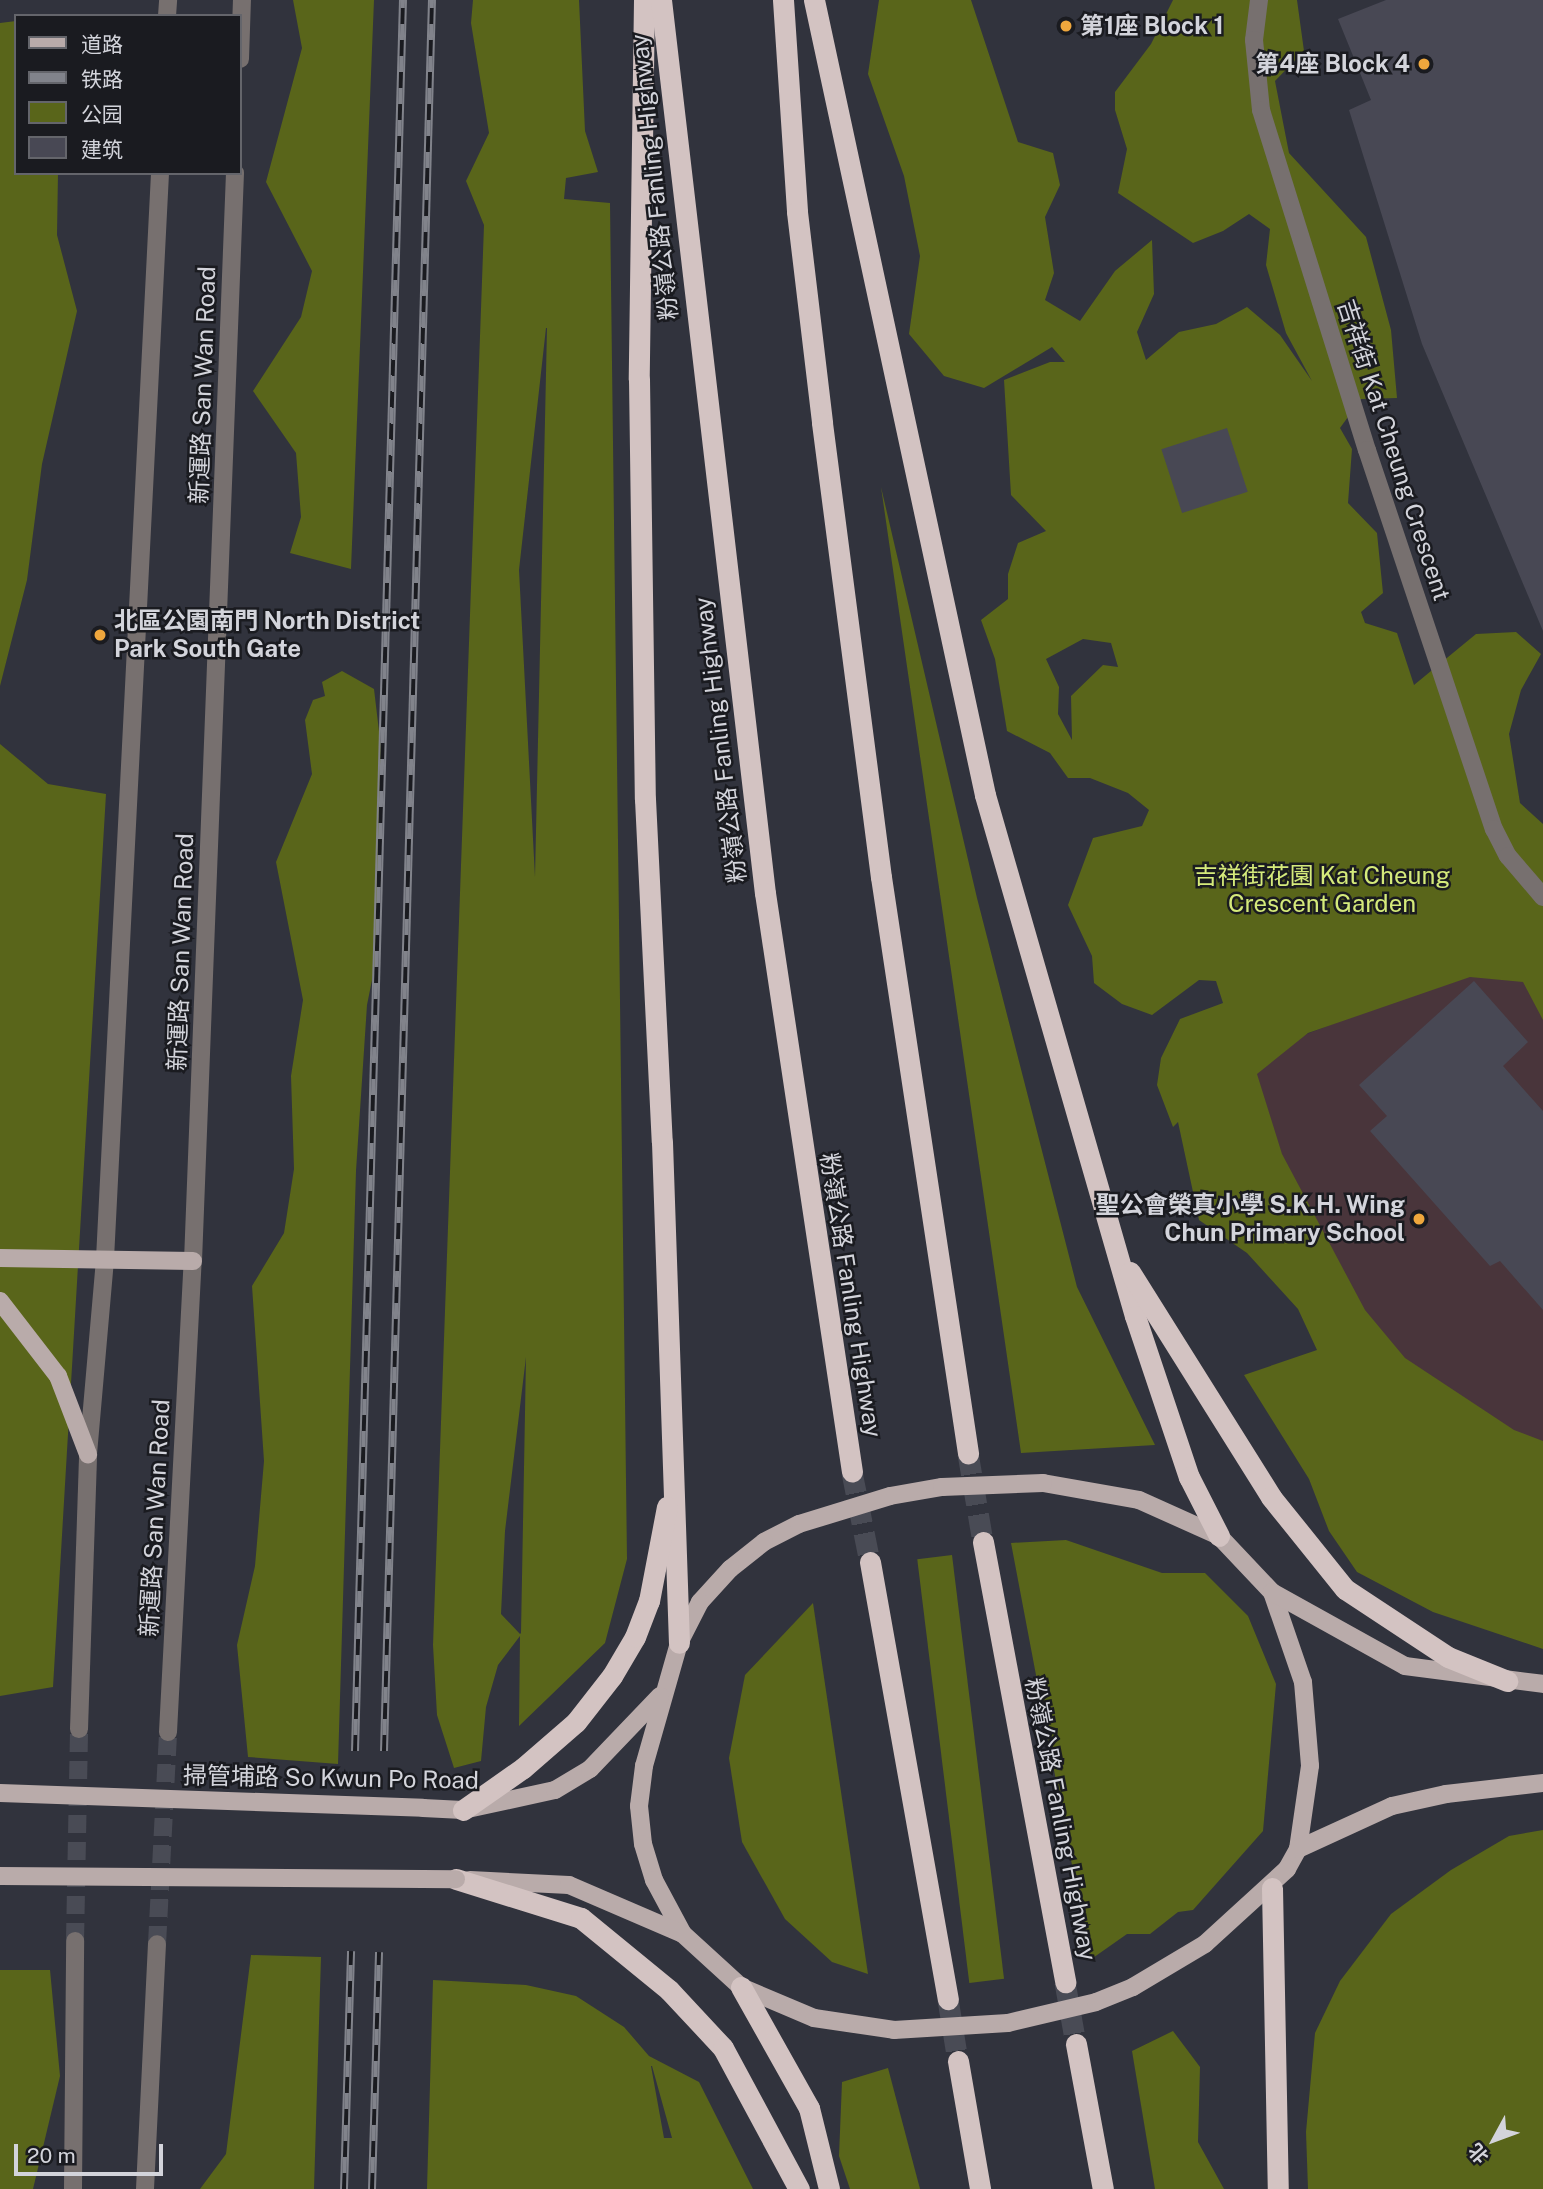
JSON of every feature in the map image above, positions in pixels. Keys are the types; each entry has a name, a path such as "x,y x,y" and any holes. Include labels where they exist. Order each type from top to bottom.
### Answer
{"highway":[{"path":"644,0 639,403 645,799 663,1142 679,1643"},
{"name":"粉嶺公路 Fanling Highway","path":"661,0 765,892 852,1472"},
{"path":"783,0 797,212 824,436 881,877 968,1452"},
{"path":"814,0 985,795 1168,1420 1188,1477 1219,1536"},
{"path":"1118,1252 1271,1497 1336,1580 1448,1657 1507,1681"},
{"path":"463,1810 523,1768 576,1722 612,1675 635,1637 649,1601 672,1477"},
{"name":"粉嶺公路 Fanling Highway","path":"983,1542 1065,1982"},
{"path":"870,1562 948,1998"},
{"path":"456,1879 581,1918 668,1990 723,2048 799,2189"},
{"path":"1272,1888 1278,2189"},
{"path":"741,1987 809,2108 829,2189"},
{"path":"1076,2044 1103,2189"},
{"path":"958,2062 980,2189"}],"main road":[{"path":"0,1258 193,1261"},
{"path":"0,1301 58,1376 88,1454"},
{"path":"683,1934 654,1880 643,1844 639,1806 644,1766 662,1693 679,1643 700,1602 730,1569 764,1542 799,1524 890,1496 968,1485 1044,1483 1139,1500 1219,1536 1272,1592 1405,1665 1543,1684"},
{"path":"0,1876 456,1879 569,1885 683,1934 741,1987 814,2018 894,2030 1008,2024 1097,2002 1133,1987 1205,1944 1272,1888 1298,1849 1310,1766 1303,1682 1272,1592"},
{"name":"掃管埔路 So Kwun Po Road","path":"0,1793 463,1810 555,1790 590,1769 662,1693"},
{"path":"1298,1849 1392,1807 1446,1794 1543,1783"}],"street":[{"name":"吉祥街 Kat Cheung Crescent","path":"1259,0 1254,40 1261,110 1367,450 1490,819 1508,856 1543,897"},
{"path":"79,1729 88,1454 105,1259 160,175"},
{"name":"新運路 San Wan Road","path":"168,1732 193,1261 235,175"},
{"path":"73,2189 75,1941"},
{"path":"145,2189 157,1944"}],"shaded area":[{"name":"聖公會榮真小學 S.K.H. Wing Chun Primary School","path":"1536,945 1543,949 1543,1488 1370,1358 1240,1060"}],"green space":[{"path":"293,0 374,0 351,569 290,553 301,517 296,453 253,391 301,317 312,271 266,182 302,48"},
{"path":"473,0 579,0 585,131 598,172 566,178 564,199 610,203 627,1559 605,1643 519,1726 520,1636 498,1665 486,1707 481,1761 454,1768 437,1715 433,1645 484,225 466,181 489,133 471,23","holes":["547,328 535,877 519,570","526,1357 521,1633 520,1634 501,1614 505,1531"]},
{"name":"吉祥街花園 Kat Cheung Crescent Garden","path":"879,0 971,0 1018,142 1053,153 1060,185 1045,217 1054,273 1045,300 1080,321 1115,271 1152,240 1154,294 1137,332 1146,360 1179,332 1216,324 1247,307 1280,335 1312,381 1286,333 1266,265 1270,229 1249,214 1223,231 1193,243 1118,193 1127,149 1115,110 1115,92 1151,44 1173,0 1297,0 1304,51 1275,81 1289,153 1366,237 1391,330 1397,398 1361,399 1340,428 1352,449 1348,503 1377,533 1383,593 1361,612 1365,623 1397,633 1414,685 1476,634 1516,632 1541,654 1521,690 1509,734 1520,803 1543,824 1543,1020 1523,982 1470,977 1308,1033 1257,1074 1282,1154 1365,1310 1405,1358 1514,1430 1543,1441 1543,1649 1433,1612 1357,1572 1329,1531 1309,1479 1244,1375 1317,1350 1298,1309 1247,1253 1199,1220 1178,1122 1173,1127 1157,1085 1161,1058 1180,1019 1223,1003 1216,981 1199,980 1152,1015 1122,1004 1094,983 1092,956 1068,905 1093,838 1142,826 1149,810 1128,793 1090,778 1068,778 1050,753 1007,731 995,659 981,620 1008,599 1008,574 1018,543 1046,531 1011,495 1004,380 1050,362 1065,362 1052,347 984,388 944,376 909,334 920,256 904,176 868,74","holes":["1083,639 1111,643 1118,667 1103,665 1071,696 1072,740 1058,714 1059,687 1046,659"]},
{"path":"14,21 14,175 58,175 57,235 77,311 42,464 27,580 0,686 0,23"},
{"path":"881,487 977,898 1077,1287 1155,1445 1021,1453"},
{"path":"342,671 374,689 383,765 378,950 367,1005 356,1171 338,1764 248,1757 237,1645 255,1566 264,1461 252,1286 284,1233 294,1169 291,1076 303,1000 276,862 312,774 305,720 313,700 325,696 322,682"},
{"path":"0,744 48,784 106,794 53,1687 0,1696"},
{"path":"1066,1540 1162,1573 1205,1573 1248,1616 1276,1684 1263,1831 1193,1910 1178,1912 1150,1934 1127,1934 1090,1960 1011,1543"},
{"path":"952,1555 1004,1979 969,1983 917,1559"},
{"path":"813,1603 868,1974 832,1962 785,1919 742,1842 729,1758 745,1675"},
{"path":"1543,1830 1543,2189 1308,2189 1306,2132 1315,2033 1340,1981 1391,1914 1451,1870 1509,1836"},
{"path":"251,1955 321,1957 314,2189 200,2189 226,2154"},
{"path":"0,1970 50,1970 60,2076 33,2189 0,2189"},
{"path":"433,1980 526,1985 576,1996 624,2027 649,2056 699,2082 753,2189 427,2189","holes":["652,2066 672,2138 664,2138"]},
{"path":"1173,2031 1200,2067 1198,2142 1224,2189 1155,2189 1132,2051"},
{"path":"888,2068 920,2189 850,2189 839,2156 842,2082"}],"building":[{"path":"1386,0 1543,0 1543,631 1422,344 1349,110 1371,100 1338,19"},
{"path":"1227,428 1248,492 1182,513 1161,449"},
{"path":"1474,981 1528,1042 1503,1066 1543,1111 1543,1310 1500,1261 1490,1266 1370,1131 1387,1116 1359,1085"}],"tunnel":[{"path":"968,1453 983,1542"},
{"path":"852,1472 870,1562"},
{"path":"75,1941 79,1729"},
{"path":"157,1944 168,1732"},
{"path":"1065,1982 1076,2044"},
{"path":"948,1999 958,2061"}],"railway":[{"path":"355,1751 403,0"},
{"path":"384,1751 432,0"},
{"path":"344,2189 351,1951"},
{"path":"372,2189 379,1952"}],"place":[{"name":"第1座 Block 1","path":"1066,26"},
{"name":"第4座 Block 4","path":"1424,64"},
{"name":"北區公園南門 North District Park South Gate","path":"100,635"},
{"name":"聖公會榮真小學 S.K.H. Wing Chun Primary School","path":"1419,1219"}]}
